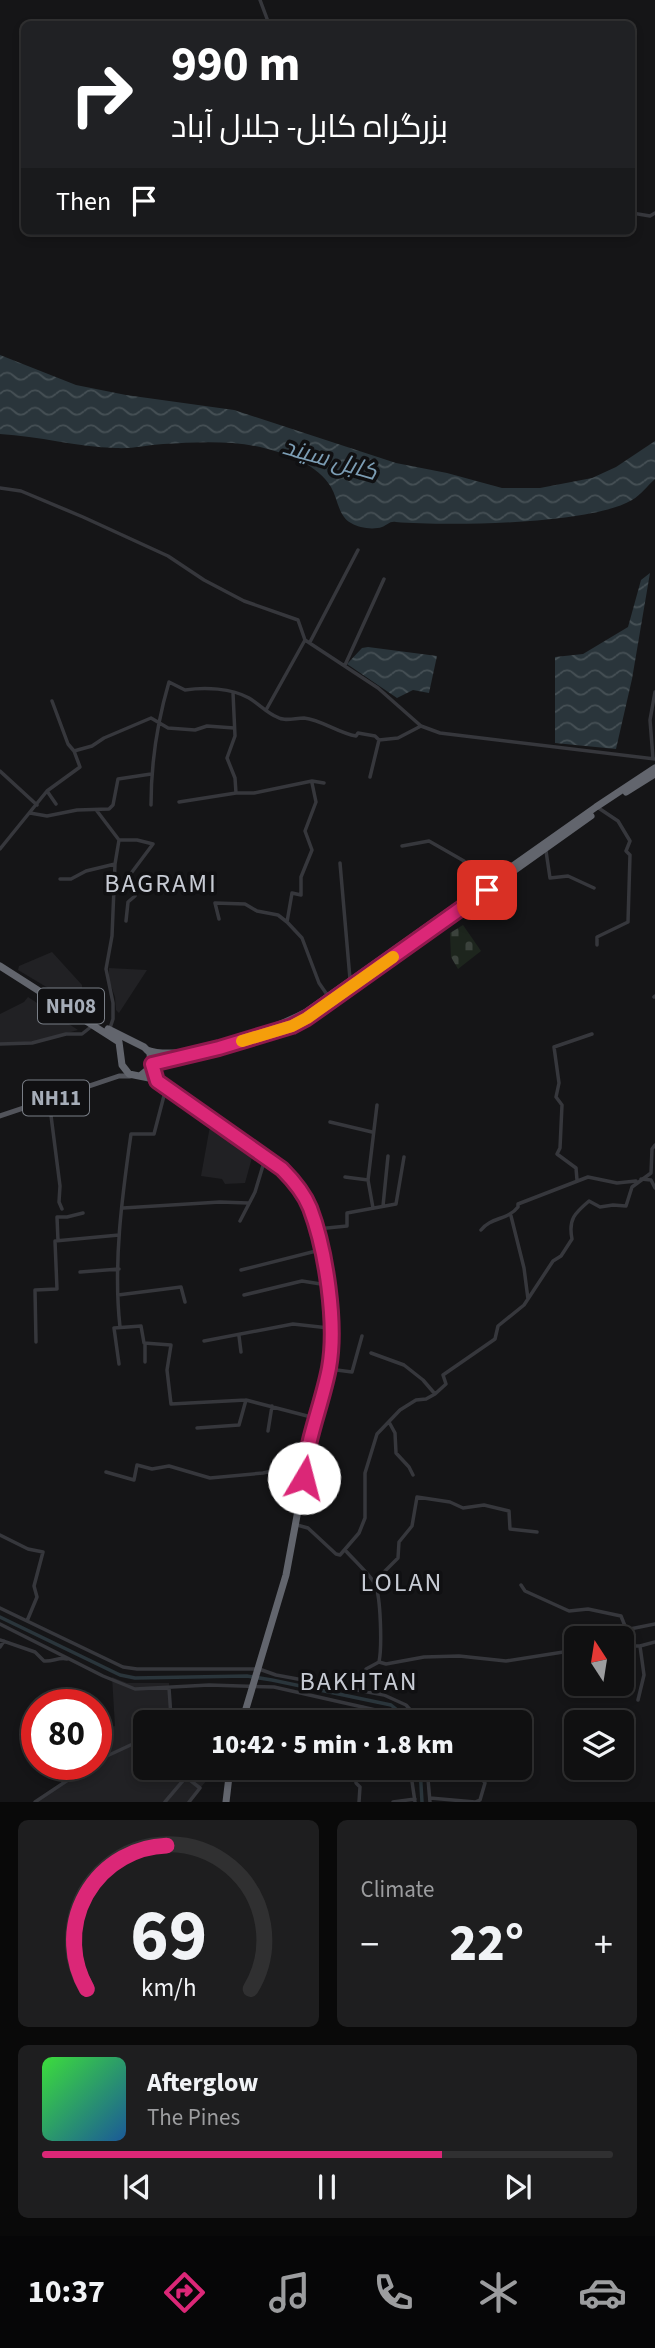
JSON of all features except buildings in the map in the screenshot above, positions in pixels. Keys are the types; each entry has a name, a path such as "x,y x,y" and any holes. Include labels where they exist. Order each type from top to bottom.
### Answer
{"highway":[{"name":"NH08","path":"136,1076 152,1066 295,1018 330,999 655,768"},
{"name":"NH08","path":"533,854 545,849 624,790 655,774"},
{"name":"NH08","path":"330,999 350,981 444,917"},
{"name":"NH08","path":"0,964 109,1030 146,1049"},
{"name":"NH08","path":"0,964 119,1042 122,1056 134,1046 160,1053 177,1054 218,1046"},
{"path":"146,1049 152,1057 157,1081"},
{"path":"122,1056 125,1072 167,1086 282,1169 297,1185 310,1209 328,1285 331,1329 329,1369 305,1463 286,1575 246,1710"},
{"path":"226,1802 229,1780"}],"main road":[{"name":"NH11","path":"112,1079 122,1065"},
{"name":"NH11","path":"0,1116 112,1079 136,1076"}],"street":[{"path":"260,0 268,21"},
{"path":"635,213 655,214"},
{"path":"0,488 21,491 83,517 168,556 204,580 244,601 298,620 307,641 386,694 421,726 440,733 654,758 650,720 655,692"},
{"path":"266,709 358,550"},
{"path":"345,665 384,579"},
{"path":"151,805 151,774 158,721 169,682 185,690 197,687 246,696 285,720 306,718 356,736 358,733 375,736 379,740 398,738 421,726"},
{"path":"233,693 235,736 227,758 235,778 236,793"},
{"path":"0,849 47,791 80,767 52,701"},
{"path":"74,751 92,746 151,718 168,728 234,728"},
{"path":"370,777 379,740"},
{"path":"0,771 37,805"},
{"path":"30,813 47,816 77,810 97,811 112,808 119,778 151,774"},
{"path":"287,922 292,893 301,895 301,877 312,849 305,831 316,802 312,783"},
{"path":"179,802 324,783"},
{"path":"47,791 56,804"},
{"path":"597,945 597,937 628,922 630,855 626,851 630,841 618,821 600,809"},
{"path":"97,811 119,840 106,969 113,1019 109,1030"},
{"path":"119,840 137,840 153,844 129,876 135,896 128,902 126,920"},
{"path":"402,846 429,841 464,861 486,887"},
{"path":"545,849 550,878 568,876 594,888"},
{"path":"340,863 350,981"},
{"path":"60,879 71,879 86,871 115,864"},
{"path":"219,919 215,903 246,904 257,911 278,915 302,937 319,983 330,999"},
{"path":"0,1044 32,1043 66,1034 82,1034 94,1025"},
{"path":"577,1180 576,1168 557,1154 560,1148 562,1105 556,1097 559,1083 555,1047 592,1034"},
{"path":"120,1327 120,1235 131,1134 154,1134 167,1086"},
{"path":"49,1100 60,1186 59,1202 62,1209"},
{"path":"373,1208 368,1180 377,1105"},
{"path":"330,1122 372,1132"},
{"path":"296,1525 309,1528 336,1554 340,1555 345,1550 359,1533 365,1518 366,1470 376,1437 389,1421 416,1400 426,1399 446,1384 443,1375 495,1339 498,1326 524,1305 553,1261 561,1256 572,1238 570,1227 575,1213 589,1201 600,1208 614,1205 625,1207 632,1187 650,1173 652,1149 655,1145"},
{"path":"383,1206 388,1156"},
{"path":"240,1221 256,1192 265,1157"},
{"path":"315,1229 346,1226 347,1213 397,1203 404,1157"},
{"path":"345,1177 368,1180"},
{"path":"481,1230 486,1224 511,1216 518,1204 588,1177 617,1184 651,1180 655,1188"},
{"path":"123,1208 220,1202 248,1203"},
{"path":"58,1241 57,1217 83,1213"},
{"path":"511,1216 524,1268 528,1299"},
{"path":"36,1342 34,1291 57,1289 54,1241 120,1235"},
{"path":"241,1270 321,1250"},
{"path":"80,1272 119,1269"},
{"path":"244,1295 302,1281 328,1285"},
{"path":"118,1295 181,1287 185,1302"},
{"path":"204,1341 293,1324 331,1329"},
{"path":"119,1364 114,1329 120,1327 141,1327 145,1343 145,1362"},
{"path":"239,1336 241,1352"},
{"path":"329,1369 352,1372 362,1336"},
{"path":"145,1343 170,1344 167,1370 171,1404 246,1400 317,1419"},
{"path":"371,1353 404,1365 435,1394"},
{"path":"197,1428 239,1425 246,1400"},
{"path":"268,1431 272,1406"},
{"path":"389,1421 395,1433 396,1453 413,1475"},
{"path":"106,1472 134,1480 137,1465 152,1469 169,1466 210,1478 263,1473 305,1463"},
{"path":"374,1582 398,1558 399,1542 412,1526 417,1497 450,1502 463,1508 484,1505 509,1511 510,1530 537,1532"},
{"path":"0,1535 28,1549 43,1552 34,1586 37,1597 27,1620"},
{"path":"345,1550 374,1582 382,1647 379,1662"},
{"path":"521,1585 525,1591 569,1611 588,1609 619,1615 624,1626"},
{"path":"0,1608 122,1667 259,1669 276,1675 384,1695 407,1705 411,1710"},
{"path":"0,1624 103,1676 135,1689 253,1685 274,1687 376,1710"},
{"path":"634,1628 655,1625"},
{"path":"0,1647 2,1640 35,1651 44,1661 50,1662 58,1657 72,1660"},
{"path":"634,1646 655,1642"},
{"path":"638,1700 644,1675 640,1646"},
{"path":"366,1692 366,1669 379,1662 386,1664 424,1657 458,1656 506,1661 564,1652"},
{"path":"169,1688 171,1710"},
{"path":"112,1754 133,1744"},
{"path":"36,1802 68,1780"},
{"path":"165,1802 183,1780"},
{"path":"188,1802 200,1788 190,1780"},
{"path":"356,1780 360,1787 359,1802"},
{"path":"393,1802 415,1800 412,1780"},
{"path":"428,1780 430,1800 475,1802 480,1800 485,1783 483,1780"}],"shaded area":[{"path":"52,952 82,985 83,1009 18,970 19,966"},
{"path":"109,968 147,970 119,1013 109,980"},
{"path":"28,997 78,1030 30,1043 0,1043 0,1014 24,1002"},
{"path":"210,1126 225,1131 253,1154 245,1183 225,1184 222,1179 201,1176"},
{"path":"112,1677 127,1683 169,1683 170,1710 133,1710 133,1780 207,1780 188,1802 35,1802 63,1780 112,1780 112,1727 115,1726"}],"green space":[{"path":"463,925 481,951 458,969 451,957 450,933"}],"water":[{"name":"کابل سيند","path":"0,355 76,385 234,410 396,463 502,488 540,488 592,478 616,467 655,441 655,479 632,500 584,515 517,522 394,522 378,528 362,527 343,516 331,487 318,472 292,457 264,448 214,442 116,448 0,434"},
{"path":"650,573 632,679 616,749 555,743 555,657 583,654 628,627 641,580"},
{"path":"362,648 437,656 429,693 413,690 397,698 347,664"}],"waterway":[{"path":"0,1617 120,1675 135,1678 247,1676 391,1705 397,1710"},
{"path":"421,1780 422,1802"}],"slow traffic":[{"path":"242,1041 292,1026 307,1018 393,957"}],"district":[{"name":"BAGRAMI","path":"161,883"},
{"name":"LOLAN","path":"402,1582"},
{"name":"BAKHTAN","path":"359,1681"}],"route":[{"path":"304,1478 307,1449 329,1369 331,1341 325,1265 310,1209 297,1185 282,1169 157,1081 151,1067 152,1064 162,1061 190,1056 292,1026 487,890"}]}
